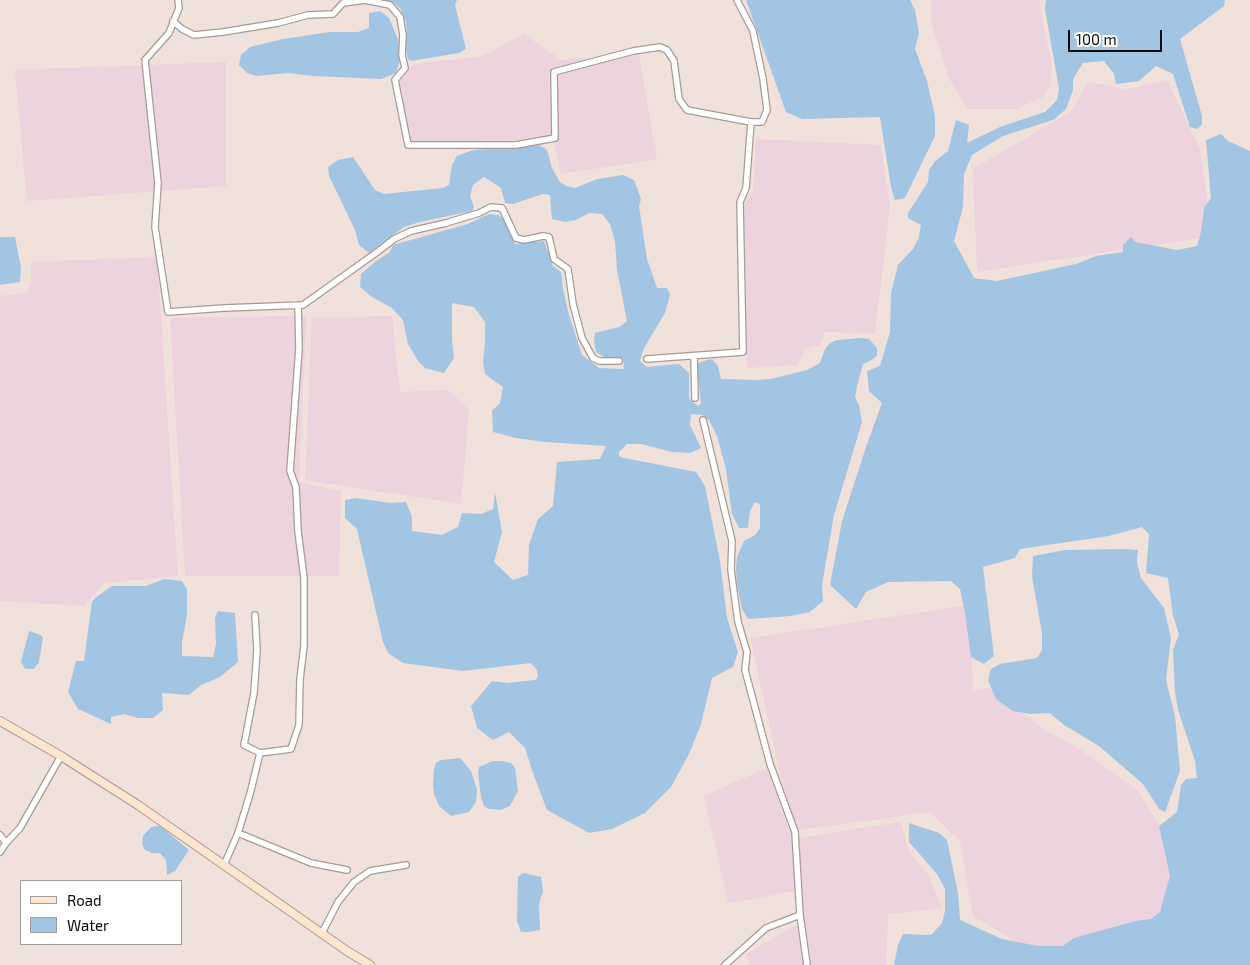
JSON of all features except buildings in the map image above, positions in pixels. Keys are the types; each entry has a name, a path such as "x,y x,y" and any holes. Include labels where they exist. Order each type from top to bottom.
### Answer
{"street":[{"path":"178,0 179,8 169,33 145,60 158,183 155,227 168,312 303,305 394,239 412,231 446,223 491,207 502,208 516,238 524,240 543,236 548,237 554,259 568,269 573,304 582,338 593,358 599,362 618,361"},
{"path":"173,21 182,29 194,35 278,23 308,15 333,14 344,3 365,0 390,5 400,16 403,35 402,55 405,68 395,80 408,145 516,145 555,138 554,72 633,51 660,46 667,50 674,61 679,99 687,110 751,122 762,122 767,110 763,79 753,31 737,0"},
{"path":"647,359 743,352 740,202 746,188 751,122"},
{"path":"255,615 257,650 254,693 244,745 260,753 292,749 299,725 300,679 304,646 304,578 298,532 296,487 290,470 299,348 298,305"},
{"path":"694,356 695,398"},
{"path":"703,420 732,541 731,570 738,622 747,652 745,670 770,764 795,832 800,915 807,965"},
{"path":"0,722 61,756 138,805 370,965"},
{"path":"224,865 238,832 260,753"},
{"path":"0,852 20,828 61,756"},
{"path":"238,832 311,863 347,870"},
{"path":"0,835 6,843"},
{"path":"322,933 338,902 354,882 370,871 406,864"},
{"path":"725,965 766,928 800,915"}],"shaded area":[{"path":"931,0 1039,0 1052,67 1050,85 1043,97 1016,109 967,109 949,78 931,21"},
{"path":"524,34 561,60 639,55 657,159 561,174 553,136 489,142 411,142 398,82 414,64 483,56"},
{"path":"226,62 226,186 27,201 15,70"},
{"path":"1167,80 1200,149 1213,236 977,272 973,169 1070,112 1089,82 1125,90"},
{"path":"756,139 880,145 890,204 875,334 825,332 820,345 805,349 798,365 747,368 744,204 753,190"},
{"path":"157,257 178,576 105,583 84,606 0,601 0,296 26,293 31,284 31,262"},
{"path":"306,316 299,482 341,491 339,576 185,576 170,318"},
{"path":"392,316 400,392 448,390 469,410 461,504 305,480 312,318"},
{"path":"970,605 973,691 990,687 1046,731 1075,746 1138,791 1172,845 1168,920 1043,958 973,916 960,841 930,812 793,831 750,638"},
{"path":"767,768 792,839 901,822 908,850 929,876 942,908 888,914 886,965 749,965 746,954 798,924 796,891 728,903 704,796"}],"water":[{"path":"384,0 457,0 455,5 466,49 459,53 411,61 408,59 405,44 406,22 400,8"},
{"path":"746,0 910,0 915,10 919,33 915,49 927,81 935,116 935,136 905,198 895,200 891,187 880,117 802,119 786,112"},
{"path":"1046,0 1225,0 1224,6 1180,39 1202,116 1202,125 1197,129 1190,127 1173,74 1156,66 1139,81 1116,84 1114,74 1104,61 1083,63 1073,79 1073,90 1066,109 1053,120 1003,136 972,155 964,174 963,207 954,241 974,278 997,281 1076,264 1096,256 1123,252 1123,245 1131,237 1135,242 1177,250 1197,246 1204,208 1211,198 1206,140 1221,134 1228,141 1250,151 1250,965 894,965 898,945 903,934 931,935 942,923 945,911 945,889 937,874 909,842 909,823 939,833 947,840 958,893 960,920 1002,939 1038,946 1063,946 1074,938 1136,921 1151,919 1160,912 1170,876 1159,826 1177,812 1181,785 1186,779 1197,778 1195,761 1178,710 1175,692 1173,650 1179,634 1173,616 1168,578 1146,573 1149,534 1142,527 1109,536 1020,549 1015,558 983,567 994,656 984,664 971,657 960,589 951,581 888,582 866,592 856,609 830,585 842,521 882,403 869,391 867,371 880,366 890,332 891,293 898,265 913,249 919,237 921,225 908,218 908,213 928,182 929,170 935,161 948,151 956,120 969,125 967,143 1000,127 1045,112 1057,100 1059,89 1045,9"},
{"path":"380,11 389,18 398,39 400,59 396,73 381,79 288,73 256,76 247,73 239,65 241,55 250,47 283,39 330,32 358,32 369,28 369,13"},
{"path":"539,145 547,150 552,168 560,182 566,186 575,188 597,179 623,175 634,180 641,199 639,206 647,259 657,288 667,288 670,295 665,313 644,348 640,361 647,367 679,364 689,373 689,399 698,406 701,403 698,363 707,360 712,359 718,366 721,379 757,380 771,379 807,370 820,363 825,349 830,343 837,340 869,339 877,348 877,356 863,364 857,386 855,397 859,405 862,422 834,515 822,585 823,601 810,612 791,616 748,619 742,609 737,584 737,557 744,541 755,535 760,528 760,504 755,502 750,511 748,528 739,528 732,514 726,469 717,436 709,420 702,415 691,414 690,425 701,448 690,453 672,452 641,444 627,444 619,452 619,456 624,458 696,472 705,486 720,561 727,618 738,652 733,667 712,678 701,724 689,754 671,787 645,813 612,829 589,833 547,810 525,748 509,732 493,740 477,728 471,706 492,681 508,683 535,680 538,677 537,670 531,663 463,671 403,663 388,653 383,642 357,529 345,518 345,500 356,498 390,503 406,502 412,517 412,531 442,535 458,527 462,513 481,514 493,509 495,492 502,532 494,562 513,580 528,575 529,545 538,519 553,506 557,462 600,459 606,446 545,442 516,438 493,432 492,411 500,403 503,387 485,374 483,362 485,322 474,307 452,303 454,358 444,373 425,368 418,361 408,344 403,320 392,308 372,297 360,287 361,274 390,252 393,245 468,224 489,214 498,215 503,218 515,244 544,241 553,266 561,272 569,315 582,355 599,368 624,369 623,359 604,357 596,352 594,342 595,333 619,327 627,321 617,270 615,241 610,224 602,214 589,213 576,220 565,222 552,219 550,195 543,194 513,204 505,203 501,188 484,177 473,185 470,196 474,207 472,211 404,227 369,253 359,245 355,230 329,176 328,167 338,160 353,157 375,190 384,194 443,188 449,185 452,165 457,156 473,150"},
{"path":"0,237 15,237 21,267 20,282 0,285"},
{"path":"1065,550 1138,550 1137,562 1141,578 1164,608 1171,638 1166,680 1175,716 1180,771 1165,812 1159,809 1143,784 1099,746 1064,725 1050,713 1031,714 1013,711 996,699 988,680 991,669 1000,664 1037,658 1042,650 1042,633 1032,577 1033,556"},
{"path":"164,579 182,581 187,589 187,615 182,642 182,656 213,657 216,644 215,618 218,611 235,613 238,662 220,677 201,685 189,695 162,693 163,710 153,718 138,718 124,714 111,717 111,724 78,709 68,692 76,661 84,661 92,602 112,586 146,586"},
{"path":"29,631 41,635 43,638 39,662 34,669 25,669 21,662"},
{"path":"460,758 471,771 477,790 476,802 469,812 451,816 439,806 434,794 434,769 436,763 441,760"},
{"path":"493,761 511,763 515,768 518,791 510,806 501,810 489,809 484,806 481,797 479,767"},
{"path":"160,826 189,850 175,871 167,875 166,860 160,853 152,853 145,850 142,844 143,836 151,827"},
{"path":"523,873 541,877 543,891 539,904 540,930 521,932 517,921 518,877"}]}
